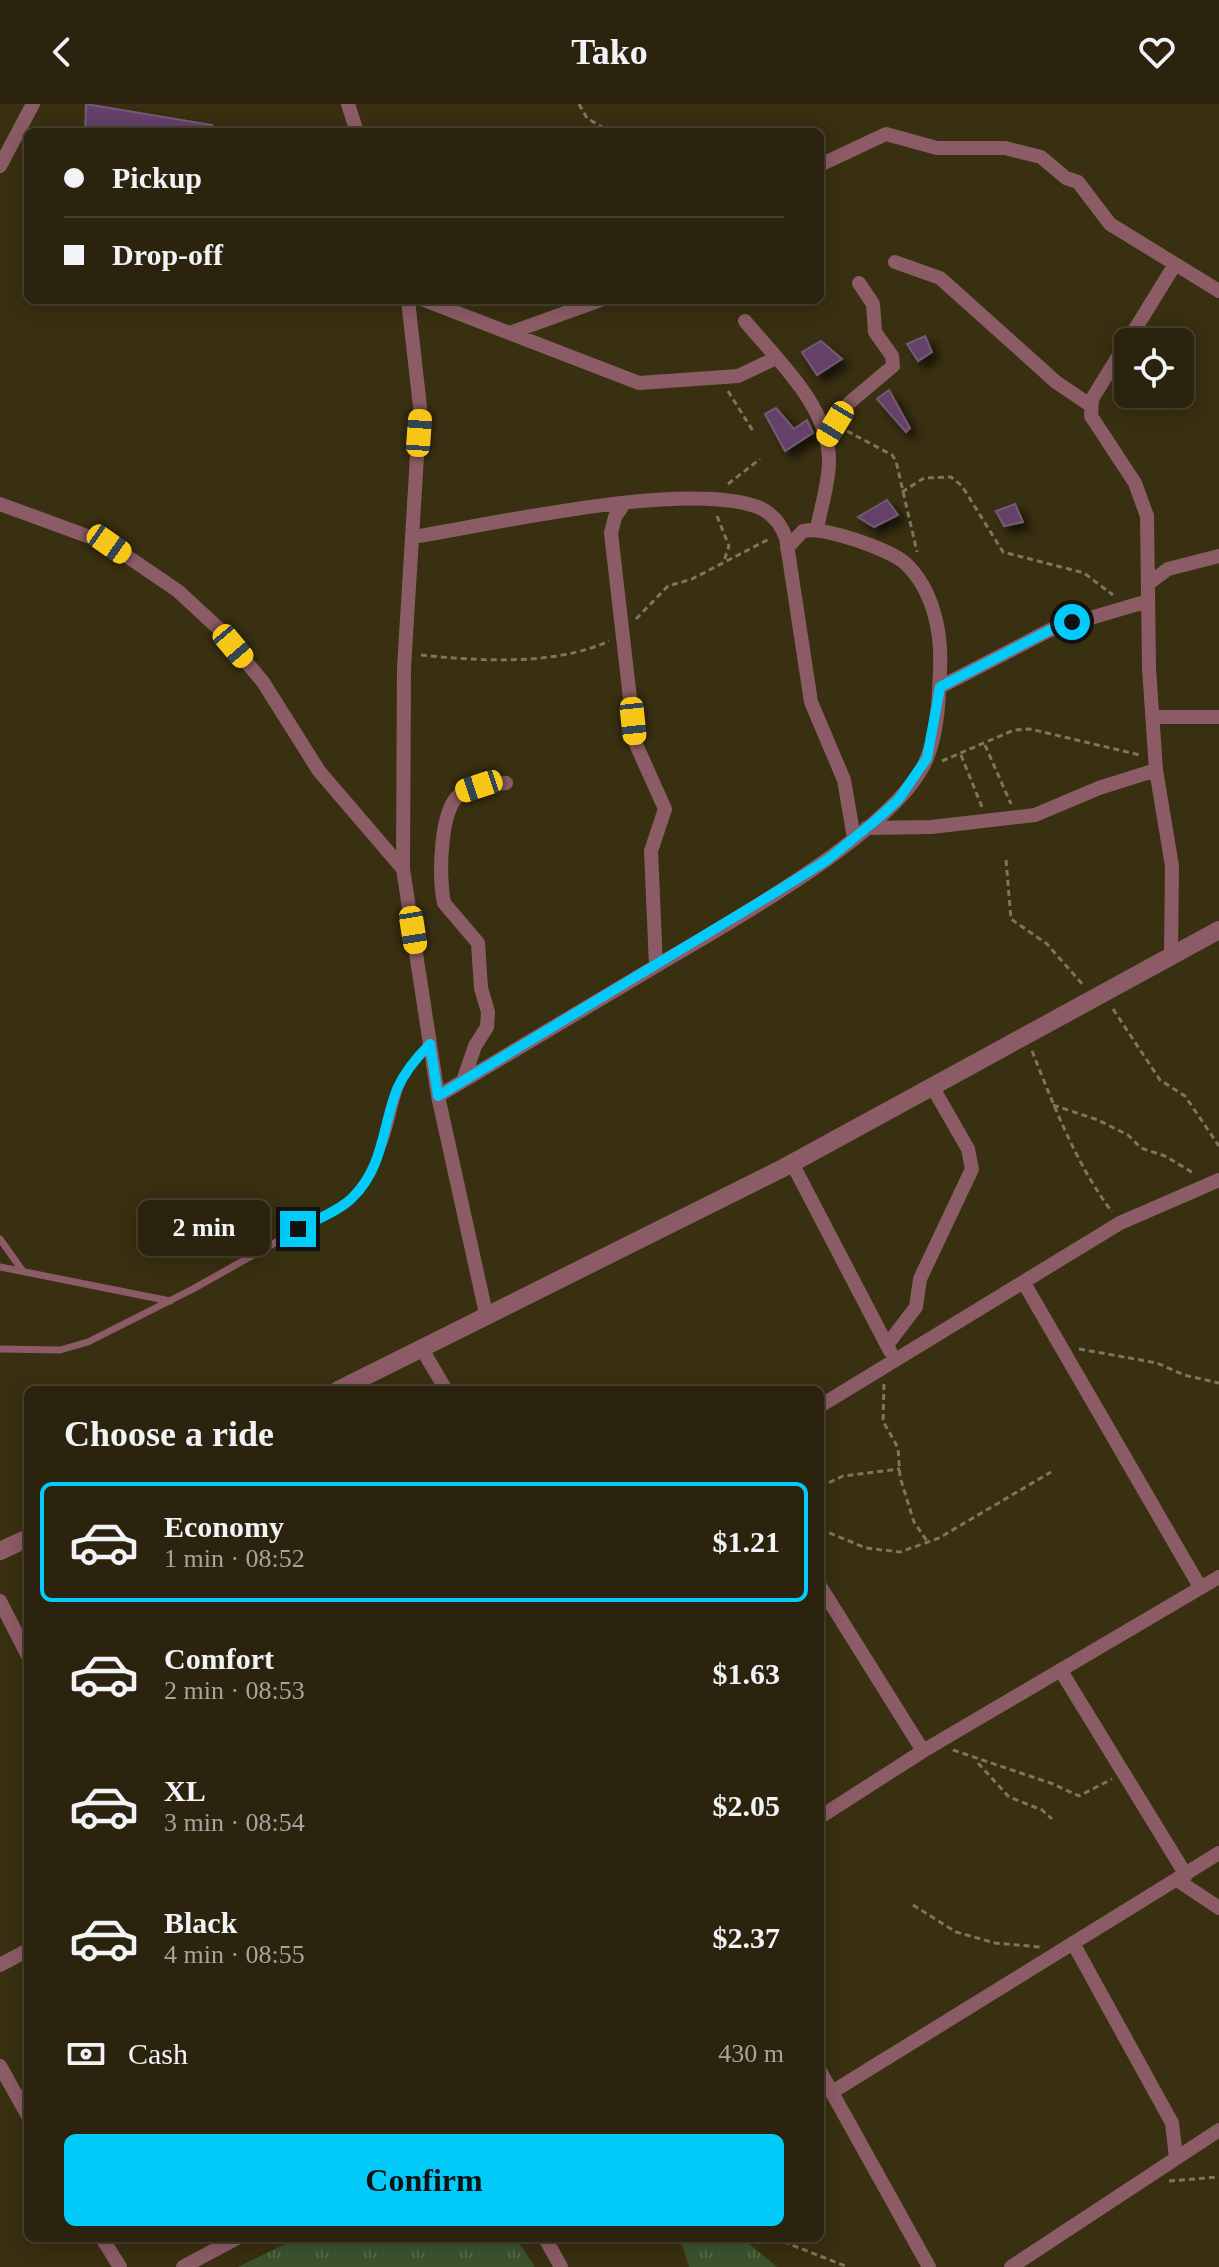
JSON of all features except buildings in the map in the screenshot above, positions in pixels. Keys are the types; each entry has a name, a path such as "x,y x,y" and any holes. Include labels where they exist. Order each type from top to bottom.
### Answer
{"street":[{"path":"0,166 33,104"},
{"path":"348,104 356,128"},
{"path":"824,163 886,134 937,148 1005,148 1041,157 1066,178 1078,182 1100,207 1107,222 1219,291"},
{"path":"895,262 940,278 1056,382 1090,405"},
{"path":"1171,955 1172,866 1156,765 1148,601 1148,530 1142,499 1091,416 1090,405 1174,266"},
{"path":"826,438 849,403 893,366 892,356 875,332 873,304 859,283"},
{"path":"408,304 420,407 405,653 403,869 438,1096 487,1318"},
{"path":"435,304 639,383 747,373 776,358"},
{"path":"512,332 590,304"},
{"path":"745,321 819,417 829,461 817,528"},
{"path":"413,537 624,504 696,499 760,508 780,524 787,543 811,702 844,780 854,838"},
{"path":"0,504 109,544 178,591 218,628 263,682 319,771 403,869"},
{"path":"624,504 615,517 611,533 635,742 665,809 651,851 656,966"},
{"path":"438,1096 806,873 854,838 898,800 921,768 936,719 941,649 938,625 923,587 898,558 817,528 795,536 787,543"},
{"path":"1148,584 1168,569 1219,556"},
{"path":"940,687 1050,630 1148,601"},
{"path":"1153,717 1219,717"},
{"path":"866,828 987,822 1035,815 1156,765"},
{"path":"463,1081 475,1046 487,1027 488,1012 481,988 478,943 444,903 444,824 451,803 463,791 506,783"},
{"path":"346,1386 792,1163 1219,930"},
{"path":"887,1345 916,1307 920,1279 972,1169 968,1149 933,1088"},
{"path":"792,1163 887,1345 890,1365"},
{"path":"824,1404 1120,1223 1216,1181"},
{"path":"1024,1283 1200,1587"},
{"path":"422,1349 444,1386"},
{"path":"0,1551 24,1540"},
{"path":"824,1814 923,1751 1219,1577"},
{"path":"824,1592 923,1751"},
{"path":"0,1601 24,1648"},
{"path":"1061,1671 1123,1771 1181,1877 1219,1908"},
{"path":"832,2092 1219,1853"},
{"path":"1073,1943 1172,2123 1176,2158"},
{"path":"0,1965 24,1952"},
{"path":"0,2066 24,2109"},
{"path":"824,2078 929,2267"},
{"path":"1011,2267 1219,2130"},
{"path":"104,2242 120,2267"},
{"path":"183,2267 230,2242"},
{"path":"547,2242 561,2267"}],"lane":[{"path":"0,1349 60,1350 88,1342 170,1301 351,1200 369,1177 385,1140 394,1098 405,1073 430,1044"},
{"path":"0,1239 22,1270"},
{"path":"0,1267 170,1301"}],"path":[{"path":"579,104 587,118 603,128"},
{"path":"721,377 753,431"},
{"path":"835,424 892,455 918,558"},
{"path":"724,562 729,546 717,516 719,501 727,484 760,459"},
{"path":"902,492 924,478 945,475 958,480 1003,552 1084,573 1104,586 1124,607"},
{"path":"405,653 484,661 532,659 591,649 625,634 642,609 668,586 692,579 762,540 787,543"},
{"path":"921,768 961,755 1014,730 1030,729 1156,765"},
{"path":"985,745 1015,818"},
{"path":"961,755 987,822"},
{"path":"1006,860 1011,919 1047,944 1099,995 1160,1080 1185,1096 1219,1146"},
{"path":"1026,1036 1053,1105 1095,1190 1120,1223"},
{"path":"1053,1105 1098,1120 1128,1135 1141,1148 1216,1181"},
{"path":"1060,1345 1157,1363 1184,1375 1219,1383"},
{"path":"890,1365 882,1415 898,1448 900,1469 914,1522 928,1542"},
{"path":"824,1485 843,1476 900,1469"},
{"path":"824,1531 866,1548 900,1552 928,1542 1051,1472"},
{"path":"939,1742 976,1760 1022,1773 1079,1796 1123,1771"},
{"path":"976,1760 1009,1797 1042,1810 1052,1819"},
{"path":"913,1905 956,1932 995,1943 1036,1946 1054,1955"},
{"path":"1163,2181 1219,2177"},
{"path":"784,2242 848,2267"}],"green space":[{"path":"289,2242 519,2242 535,2267 238,2267"},
{"path":"681,2242 747,2242 777,2267 689,2267"}],"route":[{"path":"298,1229 351,1200 369,1177 385,1140 398,1087 413,1061 430,1044 438,1096 699,941 827,860 898,800 914,780 927,758 940,687 1050,630 1072,622"}]}
